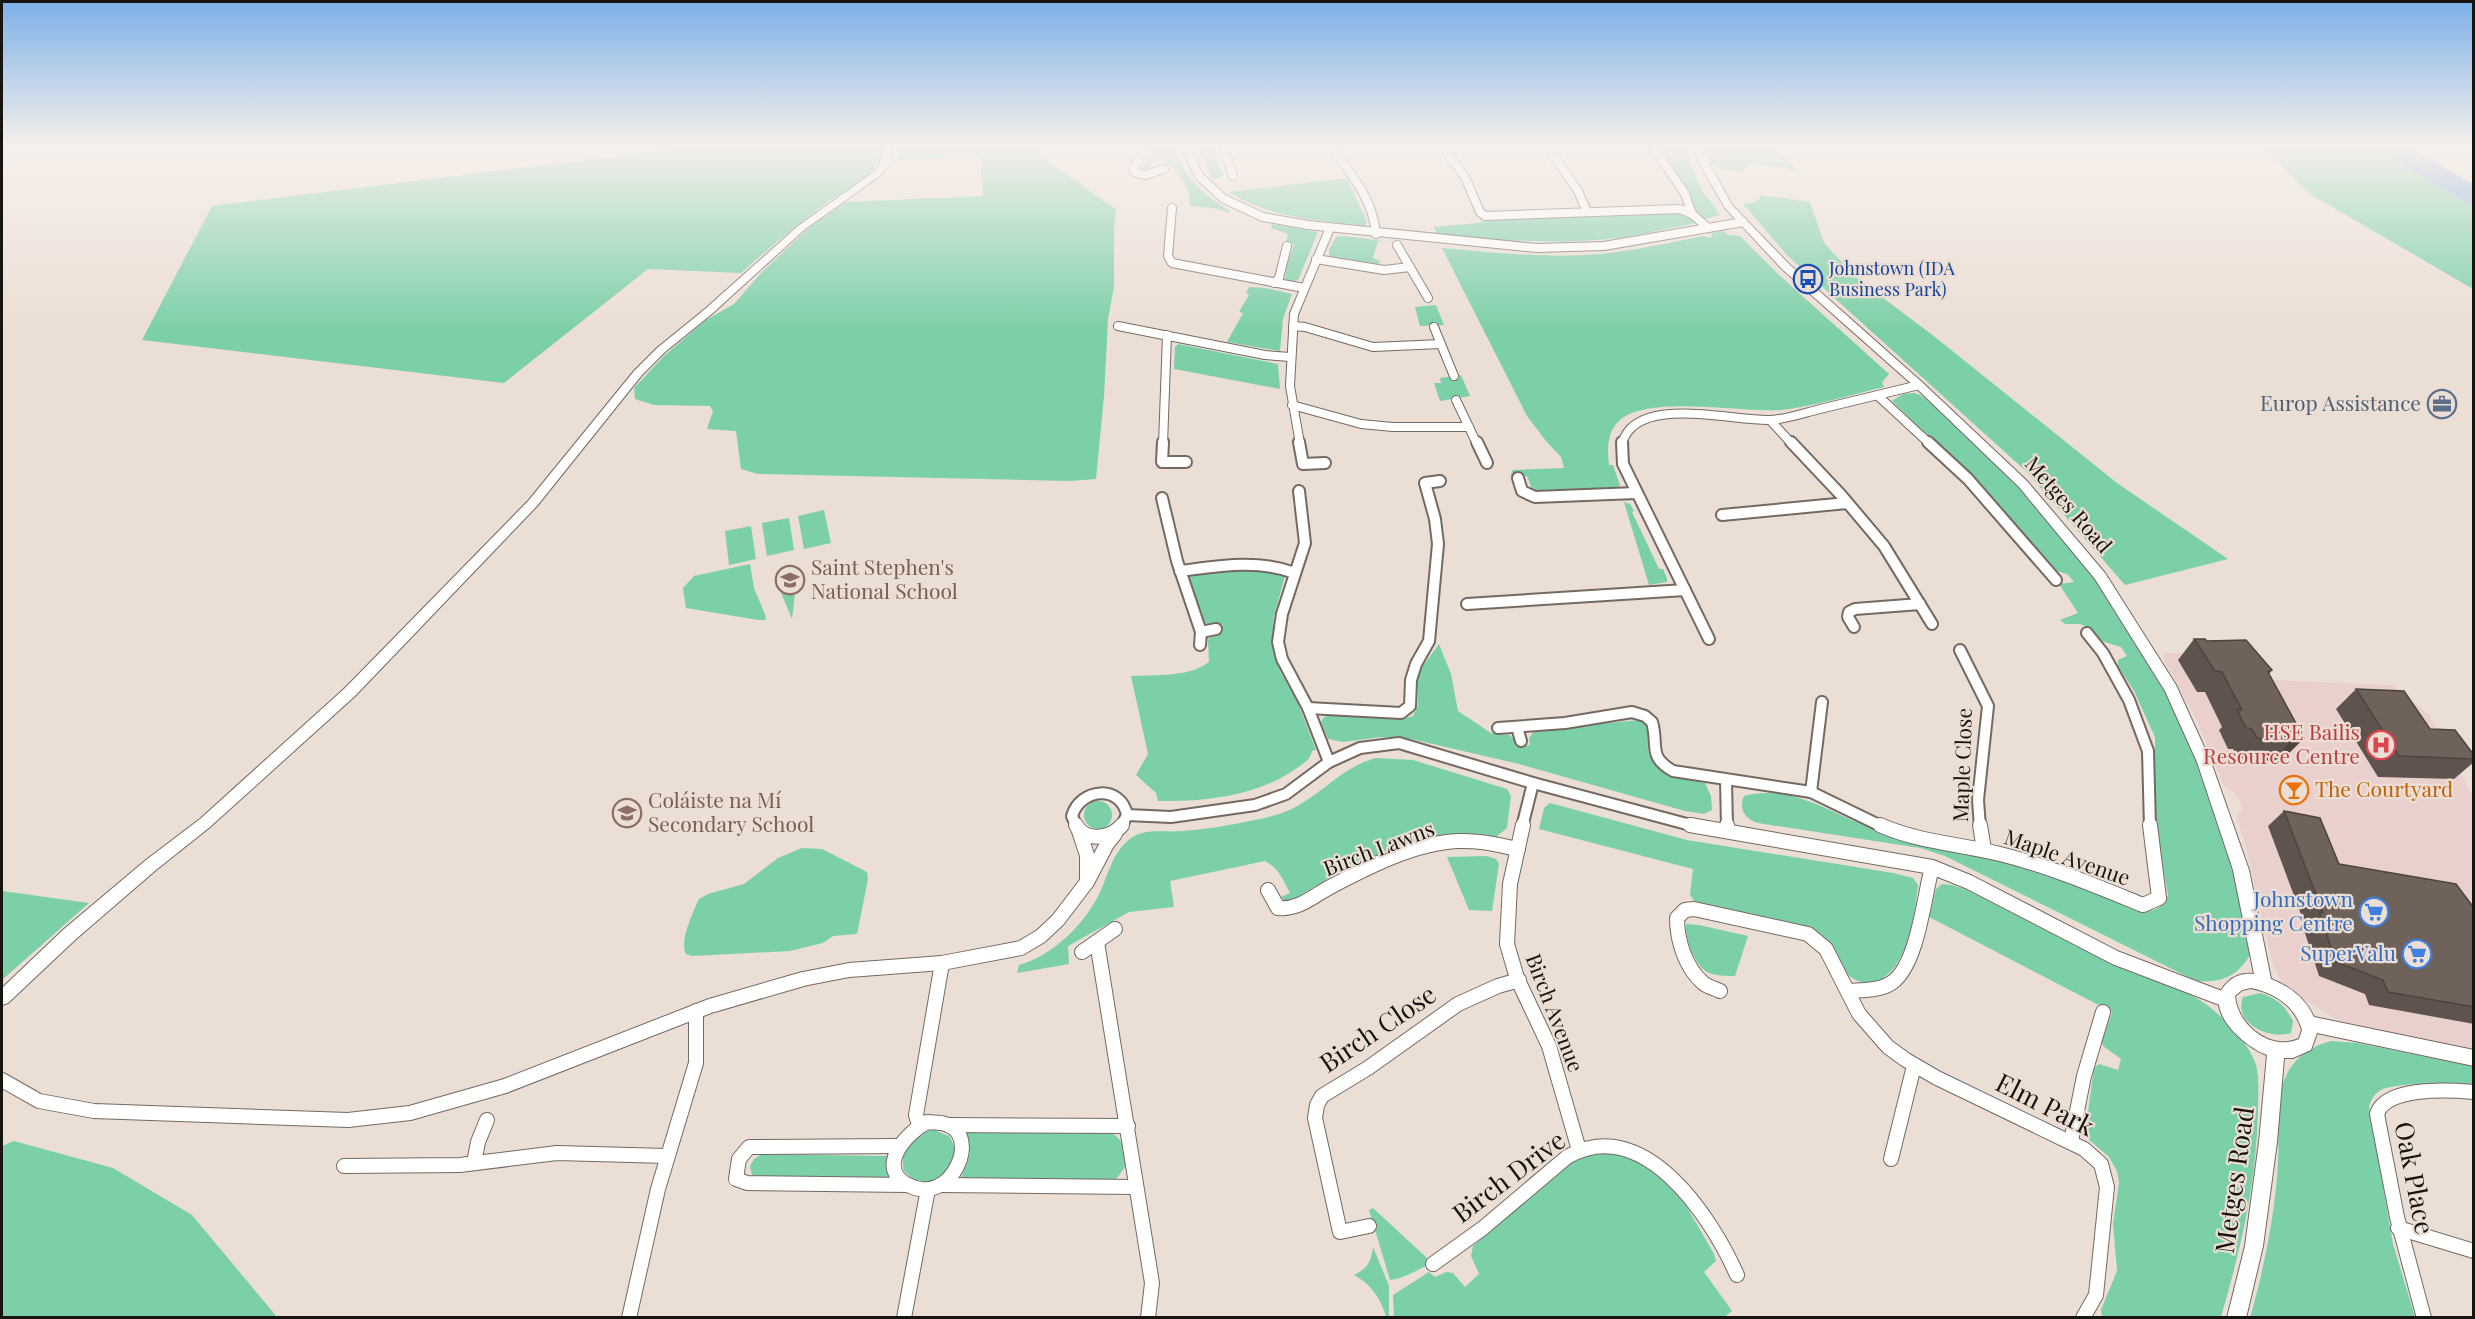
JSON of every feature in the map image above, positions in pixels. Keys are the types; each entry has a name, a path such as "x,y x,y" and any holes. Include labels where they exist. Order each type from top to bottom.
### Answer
{"street":[{"path":"2,998 70,934 151,865 205,823 350,692 533,503 638,373 661,350 801,228 831,207"},
{"path":"1238,207 1272,219 1330,228 1537,248 1604,246 1743,222"},
{"path":"1368,207 1376,224 1376,234"},
{"path":"1478,207 1485,216 1680,209 1692,214 1707,227"},
{"path":"1585,207 1587,212"},
{"path":"1689,207 1692,214"},
{"name":"Metges Road","path":"1729,207 1794,275 1919,385 2024,484 2100,576 2171,689 2204,762 2241,870 2264,983"},
{"path":"1172,208 1168,256 1172,263 1182,267 1304,288"},
{"path":"1325,463 1303,464 1292,405 1290,357 1294,314 1330,228"},
{"path":"1397,244 1428,298"},
{"path":"1274,283 1279,278 1287,246"},
{"path":"1316,259 1384,270 1410,267"},
{"path":"1118,326 1265,355 1290,357"},
{"path":"1293,326 1305,327 1373,347 1441,344"},
{"path":"1434,327 1454,376"},
{"path":"1167,335 1162,462 1186,462"},
{"path":"1709,639 1636,493 1620,455 1621,439 1631,426 1651,418 1677,414 1770,420 1919,385"},
{"path":"1877,395 1968,479 2056,580"},
{"path":"1456,400 1487,463"},
{"path":"1292,405 1361,424 1393,427 1469,427"},
{"path":"1770,420 1884,546 1932,624"},
{"path":"1518,478 1522,491 1535,497 1636,493"},
{"path":"1308,708 1401,713 1410,706 1413,672 1430,639 1438,558 1435,519 1425,483 1440,481"},
{"path":"1299,491 1305,543 1282,614 1278,642 1282,659 1308,708 1329,762"},
{"path":"1162,498 1180,571 1201,632 1200,645"},
{"path":"1722,515 1847,503"},
{"path":"1180,571 1262,566 1278,567 1296,573"},
{"path":"1467,604 1685,590"},
{"path":"1854,627 1848,616 1849,612 1855,609 1920,604"},
{"path":"1201,632 1216,629"},
{"name":"Maple Avenue","path":"1517,727 1565,723 1632,712 1643,714 1651,719 1655,728 1653,750 1663,767 1673,771 1811,792 1885,828 1906,835 2006,855 2143,905 2159,898 2150,832 2148,751 2128,700 2103,653 2087,633"},
{"name":"Maple Close","path":"1960,650 1988,706 1978,800 1984,850"},
{"path":"1811,792 1822,702"},
{"path":"1498,728 1517,727 1521,741"},
{"path":"1127,815 1171,817 1255,805 1286,794 1329,762 1360,748 1375,744 1399,743 1533,783 1693,826 1932,867 1970,882 2116,958 2226,1000"},
{"path":"1726,780 1727,831"},
{"name":"Birch Avenue","path":"1533,783 1518,849 1507,926 1508,946 1518,980 1544,1033 1580,1150"},
{"path":"2,1080 39,1101 94,1111 348,1120 410,1113 505,1086 696,1011 831,973 942,963 1010,951 1033,942 1061,917 1087,882 1107,844 1119,830 1127,815 1126,808 1117,796 1100,792 1091,794 1083,798 1074,810 1073,823 1079,831 1087,855 1087,882"},
{"path":"1079,831 1094,837 1112,834 1119,830"},
{"name":"Birch Lawns","path":"1268,890 1278,908 1284,909 1294,907 1334,885 1429,847 1450,842 1473,842 1518,849"},
{"path":"1849,992 1885,986 1896,980 1902,973 1914,938 1932,867"},
{"name":"Elm Park","path":"1720,991 1704,984 1680,943 1677,918 1686,910 1694,909 1808,934 1819,940 1827,950 1859,1012 1869,1026 1897,1054 1914,1066 2071,1141 2100,1163 2106,1174 2099,1276 2096,1295 2083,1317"},
{"path":"1082,952 1115,929"},
{"path":"1097,942 1152,1283 1148,1317"},
{"path":"919,1125 916,1114 942,963"},
{"name":"Birch Close","path":"1369,1226 1340,1232 1315,1118 1318,1101 1324,1094 1468,999 1504,983 1518,980"},
{"path":"2251,981 2264,983 2292,999 2300,1007 2309,1024 2309,1036 2305,1044 2294,1050 2276,1049 2255,1040 2231,1017 2226,1000 2230,988 2238,983 2251,981"},
{"path":"629,1317 652,1212 696,1063 696,1011"},
{"path":"2071,1141 2076,1100 2086,1061 2103,1012"},
{"path":"2309,1024 2474,1058"},
{"name":"Metges Road","path":"2236,1317 2254,1246 2268,1142 2276,1049"},
{"path":"1891,1160 1914,1066"},
{"name":"Oak Place","path":"2424,1317 2409,1273 2398,1228 2377,1116 2384,1101 2404,1095 2474,1092"},
{"path":"474,1163 478,1142 487,1120"},
{"path":"908,1185 900,1178 895,1168 894,1157 897,1146 905,1135 919,1125 934,1122 948,1125 1128,1126"},
{"path":"934,1187 950,1179 962,1159 961,1139 948,1125"},
{"path":"897,1146 749,1147 739,1159 736,1179 747,1183 934,1187 1135,1187"},
{"name":"Birch Drive","path":"1433,1264 1486,1226 1562,1161 1580,1150 1598,1146 1626,1148 1658,1163 1688,1195 1728,1254 1737,1275"},
{"path":"344,1166 415,1167 474,1163 557,1153 668,1156"},
{"path":"904,1317 934,1187"},
{"path":"2398,1228 2474,1251"}],"shaded area":[{"name":"Johnstown Shopping Centre","path":"2164,653 2221,654 2253,679 2392,685 2429,715 2473,796 2473,1049 2366,1028 2338,1020 2293,993 2279,978 2272,961 2236,815 2243,811 2238,796 2224,786 2196,719 2164,660"}],"green space":[{"path":"212,207 821,207 741,273 648,269 504,383 142,340"},
{"path":"839,207 1111,207 1116,210 1114,287 1108,319 1096,479 1069,481 758,474 741,469 736,431 707,429 713,411 710,406 654,405 635,399 634,388 664,356 706,320 734,304 762,272 812,225"},
{"path":"1196,207 1224,207 1230,213"},
{"path":"1261,207 1360,207 1367,222 1365,226 1312,219 1278,213"},
{"path":"1693,207 1714,207 1720,215 1702,220"},
{"path":"1745,207 1812,207 1824,243 1858,279 1935,337 2117,483 2228,559 2125,585 2027,472 1788,256"},
{"path":"2332,207 2473,207 2473,289"},
{"path":"1677,212 1688,216 1696,223 1618,238 1595,240 1528,241 1482,238 1437,234 1434,227 1487,220"},
{"path":"1272,224 1318,232 1298,280 1294,282 1285,281 1287,265 1294,244 1286,242 1288,234 1271,228"},
{"path":"1723,231 1729,235 1740,236 1778,274 1889,374 1882,382 1884,387 1781,410 1675,406 1635,412 1616,423 1609,440 1609,465 1613,465 1620,485 1618,488 1541,491 1532,489 1527,476 1511,477 1512,470 1564,468 1561,457 1527,416 1442,248 1530,255 1595,254 1639,249 1703,236 1711,238 1712,233"},
{"path":"1344,236 1407,244 1378,241 1373,258 1381,262 1374,266 1329,257 1329,250 1336,237"},
{"path":"1249,287 1292,294 1283,319 1280,351 1227,342 1243,313 1239,312 1249,295 1246,293"},
{"path":"1436,305 1444,325 1420,326 1415,307"},
{"path":"1178,344 1278,364 1280,389 1174,369 1175,347"},
{"path":"1461,375 1470,396 1440,401 1434,383 1441,383 1440,378"},
{"path":"1914,393 1935,406 2019,487 2091,573 2159,677 2188,737 2227,846 2240,895 2250,955 2240,969 2228,977 2213,981 2196,981 1945,856 1920,848 1758,823 1749,819 1742,809 1744,796 1763,793 1780,794 1798,798 1882,832 2002,861 2080,886 2137,909 2145,911 2156,909 2168,895 2155,824 2155,737 2134,691 2118,666 2118,660 2127,656 2121,647 2101,641 2089,628 2080,624 2065,624 2060,620 2078,613 2059,584 2074,582 2067,574 2057,571 2007,515 1892,401 1903,394"},
{"path":"1624,502 1630,504 1634,511 1632,512 1659,569 1663,569 1667,582 1649,585"},
{"path":"824,510 831,543 804,549 798,516"},
{"path":"789,518 794,550 767,556 762,523"},
{"path":"751,526 756,559 729,565 725,531"},
{"path":"750,564 754,588 766,617 765,620 686,608 683,588 694,576"},
{"path":"1262,569 1282,573 1285,576 1274,616 1272,645 1280,671 1297,701 1316,750 1312,751 1304,763 1282,777 1248,791 1194,800 1158,801 1156,793 1136,775 1148,754 1131,676 1183,673 1209,662 1208,640 1210,636 1222,633 1219,626 1205,623 1186,580 1189,575"},
{"path":"785,576 794,580 796,584 792,619 777,583"},
{"path":"1439,644 1451,674 1458,711 1491,733 1509,735 1516,746 1530,745 1529,738 1535,730 1640,720 1648,726 1648,749 1656,766 1670,775 1705,783 1711,796 1712,810 1704,814 1685,811 1519,764 1411,739 1381,737 1343,742 1328,739 1321,722 1324,717 1330,715 1402,719 1413,716 1418,705 1417,674"},
{"path":"1376,758 1413,760 1507,789 1511,796 1507,828 1497,836 1497,839 1473,836 1349,870 1327,879 1290,902 1281,897 1290,893 1280,875 1265,861 1170,881 1174,907 1129,912 1068,946 1069,964 1017,973 1019,965 1032,961 1056,946 1078,925 1095,902 1119,850 1136,835 1148,832 1219,827 1278,814 1309,799 1354,767"},
{"path":"1098,801 1108,805 1112,815 1108,825 1098,829 1088,825 1084,815 1088,805"},
{"path":"1550,803 1687,840 1913,878 1918,885 1917,897 1902,955 1885,976 1874,982 1857,981 1843,970 1826,941 1815,932 1695,902 1690,895 1693,869 1539,829 1544,808"},
{"path":"802,848 822,849 867,872 868,879 857,934 833,936 823,943 790,951 692,956 686,954 685,934 699,899 708,894 744,884 778,858"},
{"path":"1487,856 1496,859 1499,864 1492,911 1469,910 1447,857"},
{"path":"1942,884 1970,891 2113,963 2190,994 2218,1014 2247,1047 2257,1067 2257,1139 2251,1191 2241,1241 2221,1317 2102,1317 2101,1310 2117,1271 2113,1224 2119,1182 2117,1171 2109,1157 2087,1138 2083,1125 2088,1112 2094,1068 2099,1064 2118,1070 2121,1059 2103,1046 2102,1041 2112,1012 1929,917 1936,889"},
{"path":"2,891 89,903 2,980"},
{"path":"1686,924 1748,936 1735,976 1713,974 1702,968 1691,951"},
{"path":"2260,993 2271,997 2287,1011 2293,1021 2291,1033 2282,1035 2264,1032 2248,1022 2241,1007 2243,997"},
{"path":"2331,1041 2357,1043 2473,1066 2473,1085 2428,1083 2391,1087 2378,1092 2369,1106 2393,1244 2415,1317 2250,1318 2272,1222 2278,1163 2278,1117 2283,1083 2292,1066 2301,1056"},
{"path":"934,1130 949,1136 954,1145 953,1163 942,1176 934,1180 915,1181 904,1171 905,1149 920,1134"},
{"path":"966,1131 1110,1133 1115,1135 1121,1143 1125,1167 1117,1178 1111,1180 961,1178 970,1155"},
{"path":"14,1141 113,1168 192,1215 277,1317 2,1317 2,1146"},
{"path":"1610,1152 1645,1163 1658,1172 1680,1195 1714,1254 1716,1261 1704,1272 1732,1311 1723,1318 1394,1318 1393,1295 1429,1272 1435,1277 1446,1272 1453,1273 1465,1287 1479,1274 1471,1256 1473,1246 1574,1161 1589,1155"},
{"path":"762,1154 887,1156 889,1179 756,1178 752,1175 750,1166 754,1159"},
{"path":"1373,1208 1427,1258 1426,1266 1390,1280 1369,1210"},
{"path":"1373,1247 1389,1286 1389,1317 1386,1317 1378,1298 1370,1287 1354,1275 1368,1264"}],"building":[{"path":"2194,639 2246,640 2272,670 2268,672 2304,738 2291,741 2257,738 2252,729 2246,728 2237,710 2242,710 2222,672 2215,671"},
{"path":"2356,689 2404,691 2430,729 2455,730 2474,755 2474,759 2399,756"},
{"name":"Johnstown Shopping Centre","path":"2284,811 2320,818 2339,864 2456,884 2474,908 2474,1007 2388,992 2383,980 2336,962 2319,912 2323,913"}],"place":[{"name":"Johnstown (IDA Business Park)","path":"1808,279"},
{"name":"Europ Assistance","path":"2442,404"},
{"name":"Saint Stephen's National School","path":"790,580"},
{"name":"HSE Bailis Resource Centre","path":"2381,745"},
{"name":"The Courtyard","path":"2294,790"},
{"name":"Coláiste na Mí Secondary School","path":"627,813"},
{"name":"Johnstown Shopping Centre","path":"2374,912"},
{"name":"SuperValu","path":"2417,954"}]}
